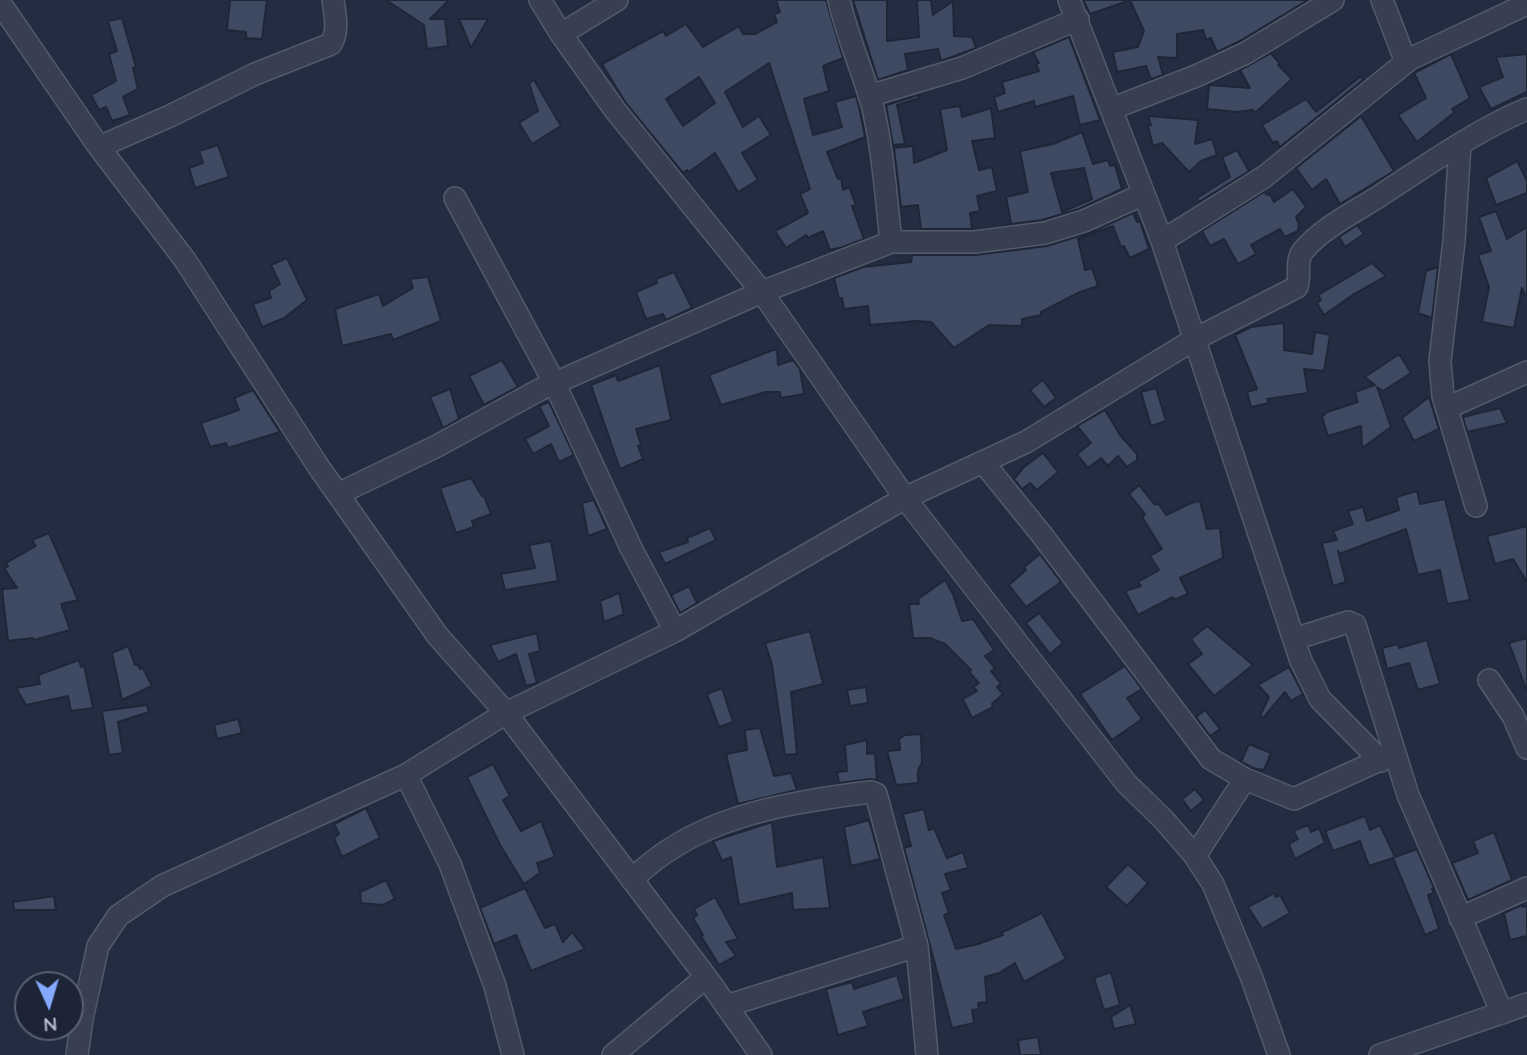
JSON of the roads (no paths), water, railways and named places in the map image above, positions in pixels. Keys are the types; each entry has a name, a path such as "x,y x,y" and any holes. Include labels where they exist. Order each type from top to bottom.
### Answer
{"street":[{"path":"99,147 255,74 331,44 335,38 336,25 333,0"},
{"path":"540,0 615,110 762,292 905,498 1126,783 1164,820 1195,856 1218,897 1251,976 1279,1055"},
{"path":"561,34 617,0"},
{"path":"839,0 842,17 861,65 878,129 891,242"},
{"path":"1111,109 1246,53 1333,0"},
{"path":"1382,0 1406,62"},
{"path":"0,3 99,147 185,260 338,494 437,635 506,713 706,977 761,1055"},
{"path":"1162,241 1264,177 1406,62 1527,4"},
{"path":"869,96 962,68 1073,10 1162,241 1301,661 1321,699 1387,757"},
{"path":"78,1055 82,1019 98,946 118,916 162,886 406,775 506,713 675,631 905,498 1026,442 1195,339 1297,287 1300,278 1298,259 1324,231 1460,144 1527,109"},
{"path":"1460,144 1454,242 1440,361 1441,385 1476,506"},
{"path":"338,494 437,446 555,383 762,292 891,242 975,242 1045,233 1084,221 1144,194"},
{"path":"455,198 555,383 631,548 675,631"},
{"path":"1447,408 1527,372"},
{"path":"983,462 1211,759 1245,779 1294,799 1387,757"},
{"path":"1294,639 1349,622 1355,625 1387,757 1408,795 1502,1013"},
{"path":"1489,680 1513,716 1527,748"},
{"path":"406,775 450,864 495,986 513,1055"},
{"path":"1195,856 1245,779"},
{"path":"632,880 670,848 717,824 778,806 871,792 876,794 916,946 926,1055"},
{"path":"1460,918 1527,888"},
{"path":"726,1006 916,946"},
{"path":"613,1055 706,977"},
{"path":"1380,1055 1527,1004"}]}
